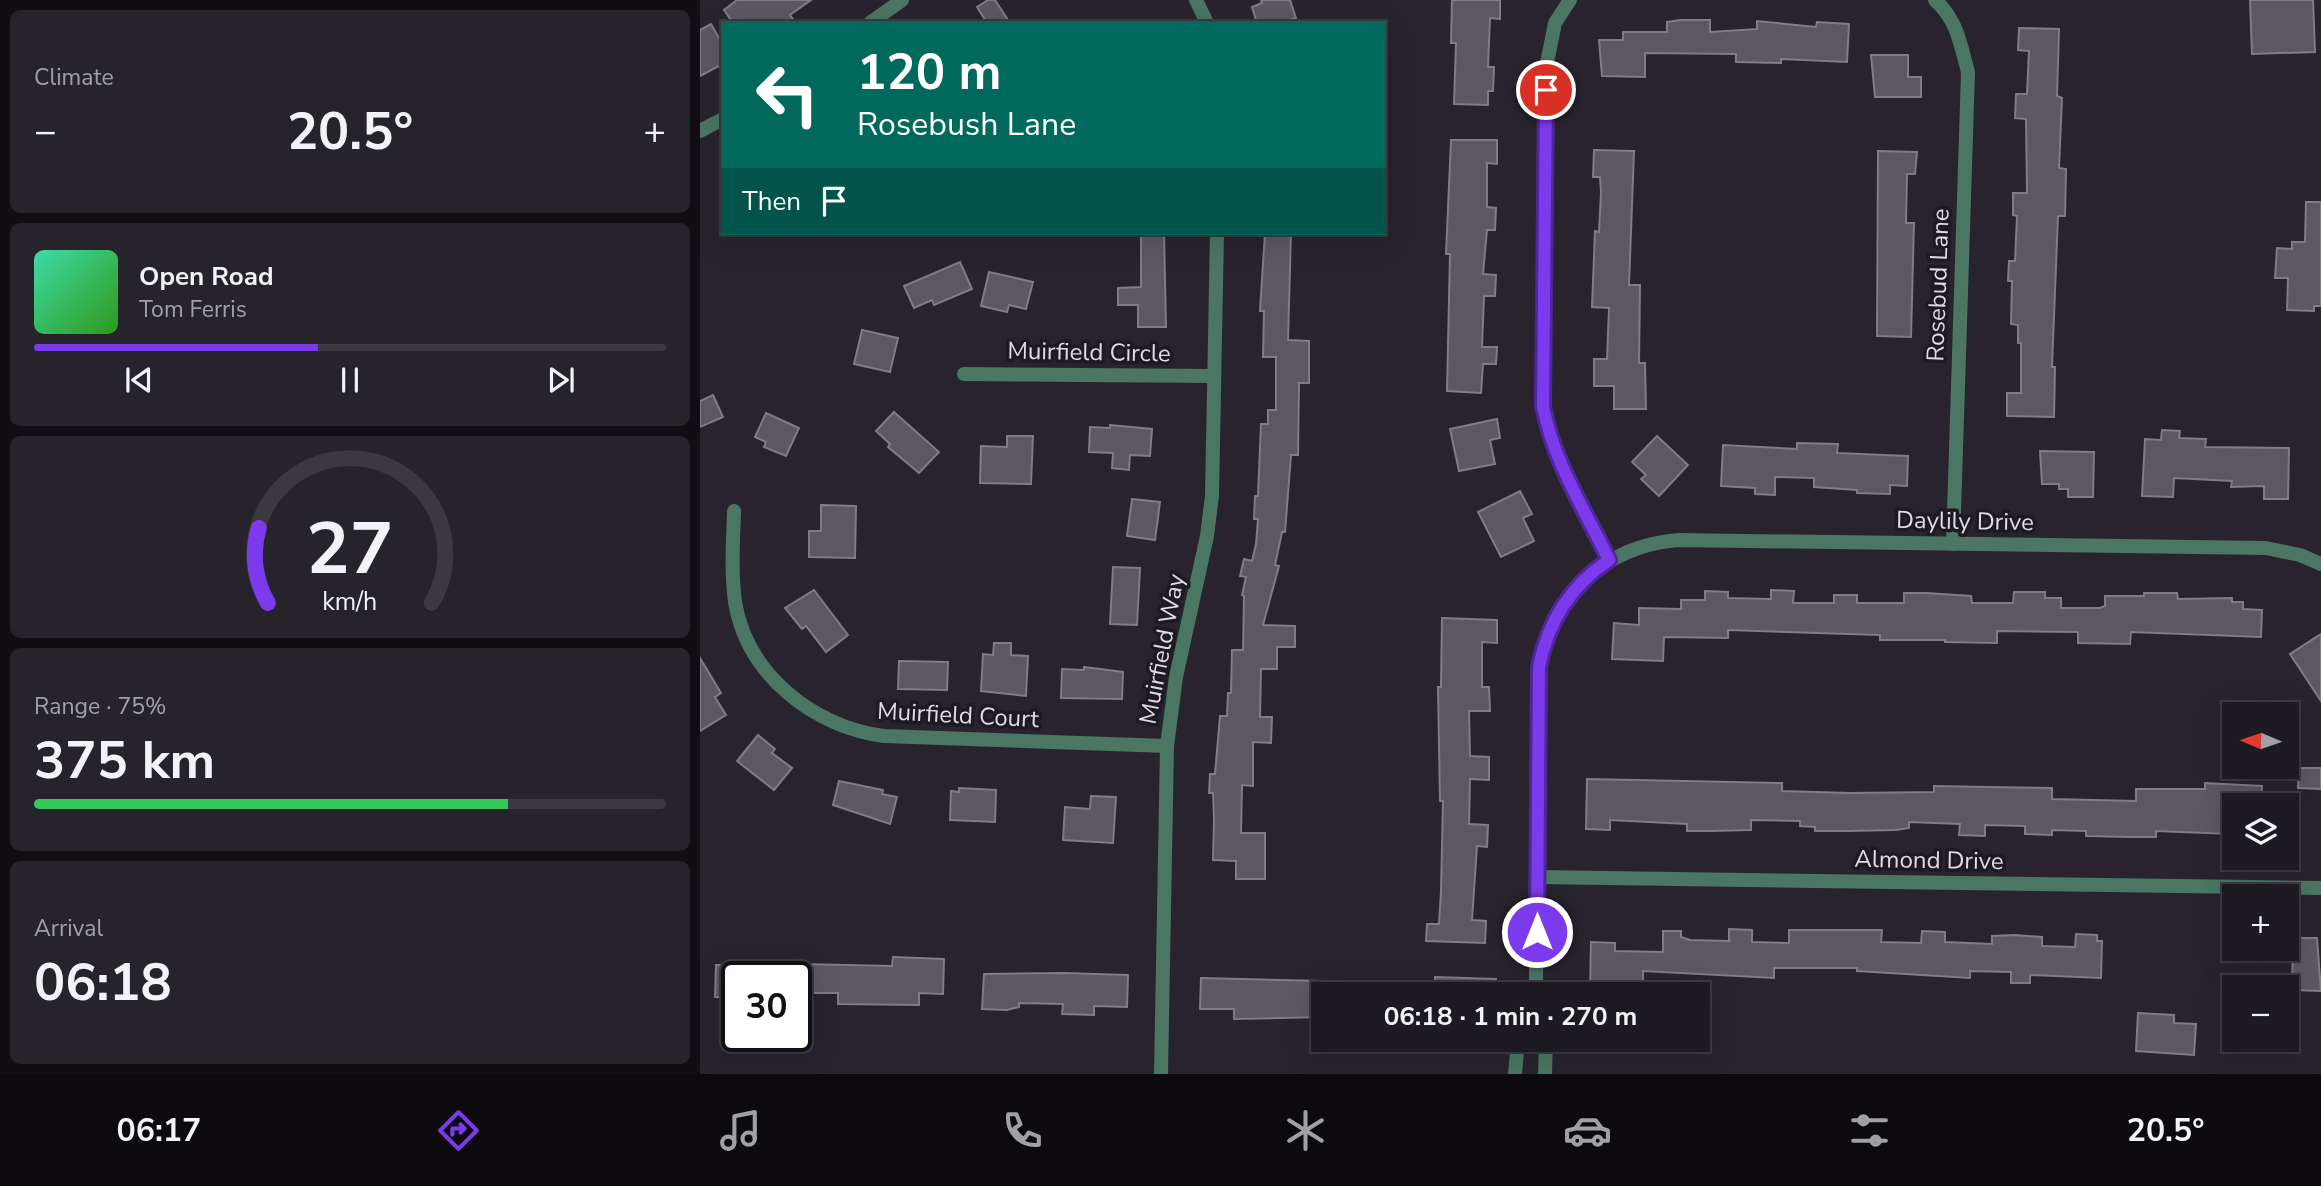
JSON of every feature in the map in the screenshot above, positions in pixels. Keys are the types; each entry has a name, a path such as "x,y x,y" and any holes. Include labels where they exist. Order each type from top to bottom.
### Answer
{"street":[{"path":"873,21 902,0"},
{"path":"1196,0 1205,21"},
{"name":"Rosebud Lane","path":"1934,0 1957,29 1968,72 1953,544"},
{"path":"1567,5 1551,33 1547,63 1543,406 1548,435 1556,455 1609,560"},
{"path":"700,131 721,120"},
{"name":"Muirfield Way","path":"1161,1074 1167,746 1176,677 1207,536 1213,476 1217,235"},
{"name":"Muirfield Circle","path":"964,374 1214,376"},
{"name":"Muirfield Court","path":"734,512 732,575 741,624 771,676 793,698 818,715 846,727 884,736 1167,746"},
{"name":"Daylily Drive","path":"1536,982 1537,698 1543,647 1564,601 1584,578 1609,560 1639,547 1678,540 2266,548 2300,555 2321,564"},
{"name":"Almond Drive","path":"1537,877 2321,888"},
{"path":"1515,1074 1517,1052"},
{"path":"1545,1074 1546,1052"}],"building":[{"path":"737,0 811,0 790,15 794,21 732,21 724,10"},
{"path":"988,0 995,0 1009,21 986,21 977,7"},
{"path":"1261,0 1290,0 1296,18 1288,21 1256,21 1252,7 1262,3"},
{"path":"1452,0 1500,0 1500,19 1490,18 1488,67 1494,67 1493,91 1488,91 1488,105 1454,104 1456,43 1451,43"},
{"path":"2250,0 2313,0 2315,52 2252,54"},
{"path":"1710,20 1710,32 1757,29 1757,21 1816,27 1817,22 1849,24 1847,62 1781,59 1781,63 1736,62 1736,54 1645,53 1645,77 1602,76 1599,40 1623,40 1623,32 1667,32 1667,22"},
{"path":"711,24 721,42 721,65 700,76 700,30"},
{"path":"2019,28 2059,29 2057,96 2062,98 2059,168 2066,169 2065,216 2058,216 2052,367 2055,367 2054,417 2007,416 2007,393 2021,393 2021,343 2018,343 2018,325 2011,324 2012,281 2008,281 2009,261 2015,261 2017,216 2013,215 2013,193 2027,193 2026,119 2015,118 2016,94 2027,94 2029,51 2018,50"},
{"path":"1871,55 1908,55 1908,77 1921,77 1921,97 1875,97"},
{"path":"1451,140 1497,140 1497,164 1487,163 1487,207 1496,208 1495,230 1487,230 1483,274 1496,275 1495,296 1484,296 1482,347 1497,347 1496,364 1483,364 1481,393 1447,391 1450,254 1446,254"},
{"path":"1594,150 1634,151 1629,285 1640,285 1639,363 1645,363 1646,409 1614,409 1614,386 1594,386 1594,359 1607,359 1609,308 1592,307 1595,231 1599,232 1601,193 1600,177 1593,177"},
{"path":"1878,151 1917,152 1915,174 1907,174 1906,223 1914,223 1911,337 1877,336"},
{"path":"2306,202 2321,202 2321,306 2314,306 2314,311 2287,310 2288,278 2275,278 2277,248 2292,249 2292,242 2305,242"},
{"path":"1141,235 1164,235 1166,327 1138,327 1138,305 1118,305 1118,288 1141,287"},
{"path":"1265,235 1291,235 1288,340 1309,341 1309,383 1299,383 1298,455 1291,455 1285,532 1282,532 1275,565 1279,566 1263,625 1295,626 1295,647 1277,647 1277,669 1261,669 1260,717 1272,717 1271,743 1253,742 1253,786 1242,785 1241,833 1265,833 1265,879 1236,879 1236,861 1213,860 1213,793 1209,793 1210,774 1215,774 1220,716 1227,716 1228,693 1231,693 1232,650 1243,650 1242,595 1246,577 1240,576 1244,559 1252,561 1256,544 1258,519 1254,519 1255,496 1258,496 1261,424 1268,424 1268,410 1276,410 1276,357 1263,357 1264,311 1260,311"},
{"path":"960,262 972,289 934,305 932,300 914,308 904,286"},
{"path":"989,272 1033,282 1026,309 1009,305 1007,312 981,306"},
{"path":"862,330 898,338 890,372 854,364"},
{"path":"713,395 723,417 700,427 700,401"},
{"path":"894,412 939,452 919,473 888,447 890,444 876,431"},
{"path":"766,413 799,428 786,456 764,447 766,442 755,437"},
{"path":"1497,419 1500,438 1490,440 1495,464 1459,471 1450,429"},
{"path":"1110,425 1152,429 1150,456 1130,455 1129,470 1112,468 1113,453 1089,452 1090,427 1110,428"},
{"path":"2162,430 2180,431 2179,438 2206,439 2205,447 2289,448 2288,499 2264,499 2264,486 2231,487 2232,481 2174,478 2173,497 2142,496 2145,439 2161,440"},
{"path":"1007,436 1033,436 1031,484 980,483 981,446 1007,447"},
{"path":"1657,436 1688,465 1659,496 1641,479 1646,475 1632,462"},
{"path":"1797,443 1838,444 1837,453 1908,456 1907,486 1890,485 1890,494 1857,493 1857,490 1814,487 1814,478 1775,477 1775,495 1755,494 1755,488 1721,486 1723,445 1797,449"},
{"path":"2040,451 2094,452 2093,497 2068,497 2068,489 2059,489 2059,484 2042,484"},
{"path":"1520,491 1532,514 1523,518 1534,541 1501,557 1478,512"},
{"path":"1132,499 1160,502 1155,540 1127,536"},
{"path":"821,505 856,506 855,558 809,557 809,531 821,531"},
{"path":"1113,567 1140,568 1137,625 1110,624"},
{"path":"814,590 848,635 826,652 806,626 802,629 785,608"},
{"path":"1771,590 1794,591 1793,603 1834,603 1834,595 1857,595 1857,603 1904,603 1904,593 1926,593 1971,596 1972,603 2013,603 2014,592 2045,592 2045,598 2061,598 2061,608 2100,608 2105,606 2105,596 2144,596 2144,593 2177,593 2178,599 2232,598 2232,602 2243,602 2243,609 2262,610 2261,637 2131,632 2130,644 2078,643 2078,632 1997,631 1997,643 1880,640 1880,635 1728,630 1728,638 1664,637 1663,661 1612,659 1614,623 1639,625 1639,608 1681,609 1681,600 1705,600 1705,591 1728,592 1728,598 1771,599"},
{"path":"1442,618 1497,620 1497,643 1482,642 1482,687 1489,687 1490,711 1469,711 1470,756 1489,757 1489,780 1470,779 1469,824 1488,825 1487,847 1477,846 1472,920 1486,921 1485,943 1426,941 1427,924 1439,924 1441,891 1443,801 1440,801 1438,687 1441,687"},
{"path":"2321,634 2321,701 2290,654"},
{"path":"994,643 1011,643 1011,655 1028,656 1026,696 981,691 983,654 993,655"},
{"path":"700,658 721,693 715,697 726,715 700,731"},
{"path":"899,661 948,662 947,690 898,689"},
{"path":"1084,667 1123,672 1122,699 1061,698 1062,669 1084,670"},
{"path":"758,735 775,749 772,753 792,768 774,790 737,761"},
{"path":"2300,768 2321,768 2321,789 2298,788"},
{"path":"1587,779 1782,783 1782,791 1849,793 1934,792 1934,786 2052,788 2052,799 2136,801 2136,789 2205,789 2205,783 2262,786 2262,793 2222,793 2222,834 2156,831 2156,837 2130,837 2086,836 2086,831 2052,830 2052,835 2025,834 2025,826 1985,825 1985,836 1959,835 1960,824 1909,822 1909,828 1896,830 1815,831 1815,827 1800,826 1800,821 1751,820 1751,830 1687,831 1687,824 1610,820 1610,830 1586,829"},
{"path":"839,781 883,790 882,794 897,797 890,824 833,805"},
{"path":"959,788 996,790 995,822 950,820 951,791 959,792"},
{"path":"1091,796 1116,797 1113,843 1063,840 1065,807 1090,809"},
{"path":"1729,929 1752,930 1752,942 1789,943 1789,930 1882,930 1881,942 1921,943 1922,931 1945,932 1945,942 1992,944 1992,936 2015,935 2042,937 2042,946 2075,947 2076,934 2097,935 2097,941 2102,941 2101,978 2030,975 2030,983 2011,983 2011,972 1970,971 1970,978 1857,971 1857,968 1774,968 1774,978 1643,971 1643,982 1590,982 1591,942 1615,943 1615,951 1663,952 1663,931 1681,931 1681,937 1690,940 1729,941"},
{"path":"2299,938 2317,938 2321,991 2299,990 2299,975 2292,975 2293,961 2299,961"},
{"path":"893,957 944,959 943,994 919,993 919,1005 838,1004 838,993 812,993 812,964 892,966"},
{"path":"716,965 721,965 721,997 715,997"},
{"path":"984,974 1128,975 1127,1007 1094,1006 1094,1015 1062,1014 1063,1004 1019,1003 1019,1007 1007,1010 982,1009"},
{"path":"1435,977 1496,979 1496,982 1435,982"},
{"path":"1201,978 1323,981 1311,982 1311,1017 1234,1019 1234,1009 1200,1009"},
{"path":"2138,1013 2174,1015 2174,1023 2196,1024 2194,1055 2136,1051"}],"route":[{"path":"1537,932 1539,667 1546,638 1564,601 1584,578 1609,560 1556,455 1548,435 1543,406 1546,90"}]}
